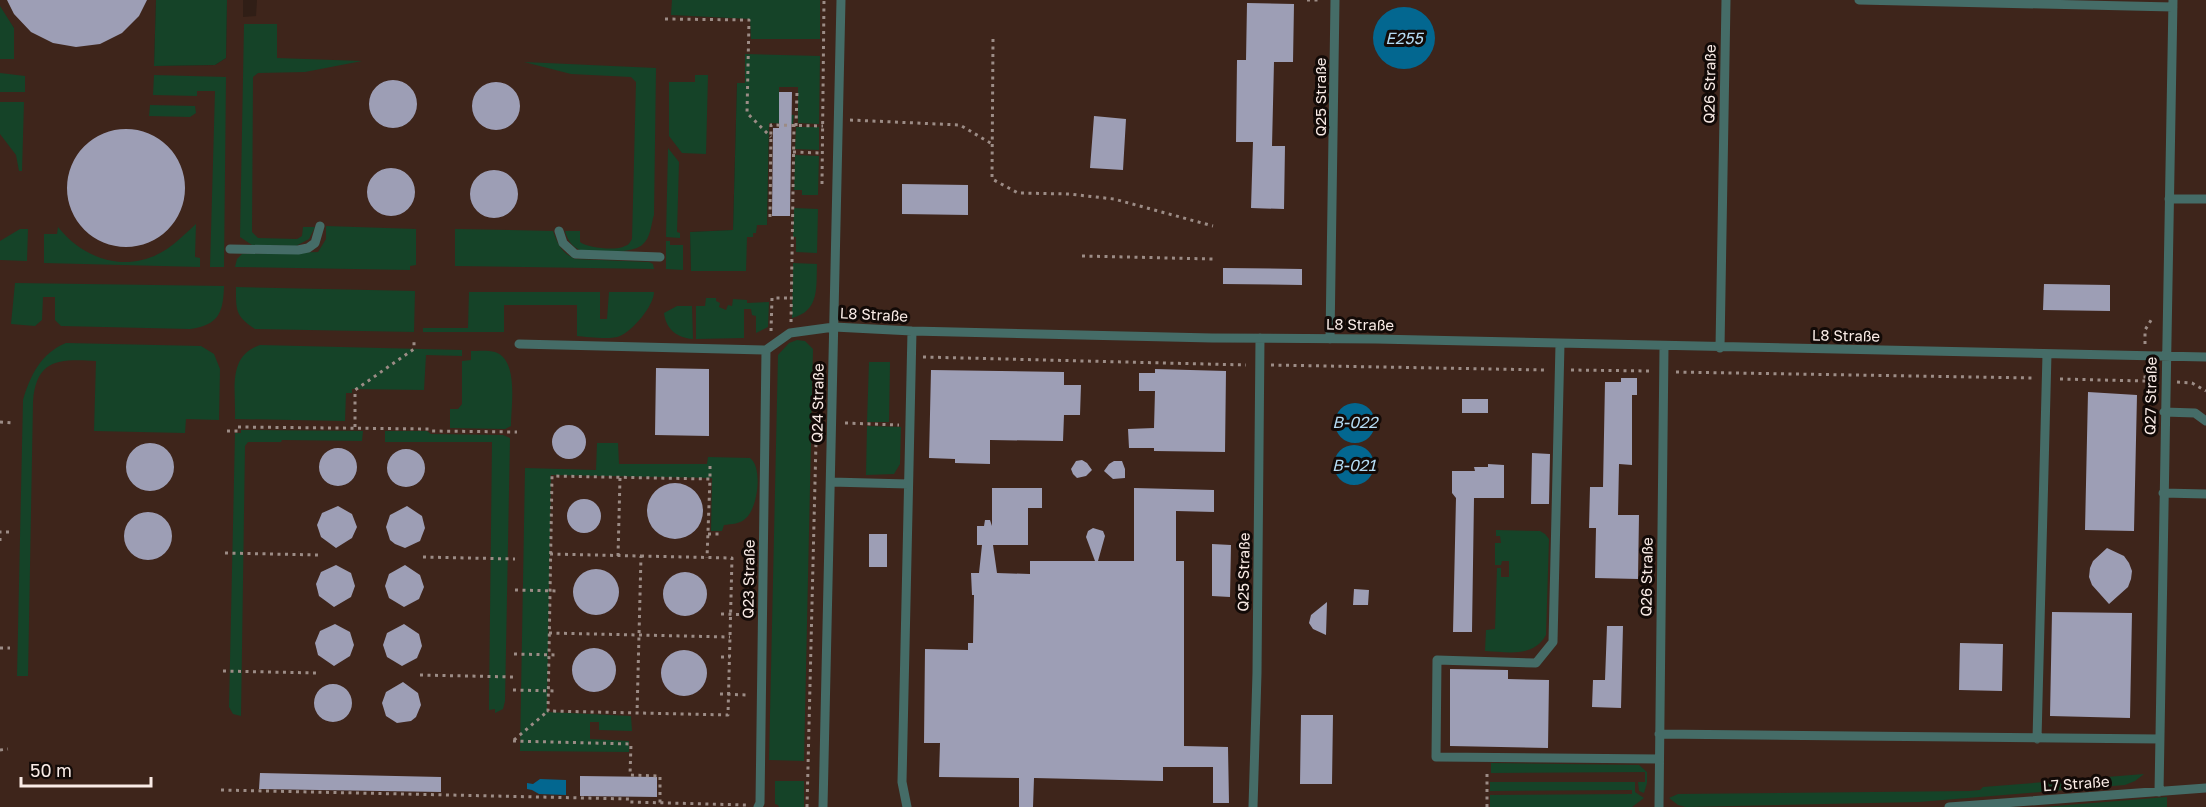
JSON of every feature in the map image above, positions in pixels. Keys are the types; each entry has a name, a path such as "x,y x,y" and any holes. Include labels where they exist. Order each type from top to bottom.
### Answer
{"lane":[{"name":"Q24 Straße","path":"823,807 841,0"},
{"name":"Q25 Straße","path":"1330,339 1335,0"},
{"name":"Q26 Straße","path":"1720,348 1726,0"},
{"path":"1859,0 2173,3"},
{"name":"Q27 Straße","path":"2159,792 2173,3"},
{"path":"2169,199 2206,199"},
{"path":"230,249 298,250 308,248 315,243 320,226"},
{"path":"559,231 563,243 575,254 660,257"},
{"name":"L8 Straße","path":"768,348 790,333 834,327 912,331 2206,357"},
{"path":"906,806 902,782 912,331"},
{"name":"Q25 Straße","path":"1253,807 1257,673 1260,338"},
{"path":"519,344 768,348"},
{"path":"1560,344 1553,642 1536,663 1437,660 1436,757 1659,759"},
{"name":"Q26 Straße","path":"1659,807 1664,347"},
{"name":"Q23 Straße","path":"759,806 768,348"},
{"path":"2037,739 2047,354"},
{"path":"2164,412 2195,413 2206,421"},
{"path":"831,482 908,483"},
{"path":"2163,493 2206,494"},
{"path":"1659,734 2160,740"},
{"name":"L7 Straße","path":"1949,807 2206,788"}],"path":[{"path":"822,192 824,0"},
{"path":"665,19 748,20 747,113 771,137"},
{"path":"993,39 992,178 1018,193 1069,194 1114,199 1213,226"},
{"path":"790,333 793,152 797,92"},
{"path":"838,119 960,125 993,144"},
{"path":"770,217 771,125 823,126"},
{"path":"793,152 822,153"},
{"path":"1082,256 1213,259"},
{"path":"768,348 772,298 791,298"},
{"path":"355,428 355,390 414,349 414,342"},
{"path":"912,356 1260,365 2145,381"},
{"path":"807,807 817,399"},
{"path":"0,422 14,423"},
{"path":"817,422 909,425"},
{"path":"227,431 238,431 238,427 517,432"},
{"path":"707,558 710,466"},
{"path":"548,711 552,476 710,479"},
{"path":"618,556 620,478"},
{"path":"0,541 0,532 12,532"},
{"path":"708,534 722,534"},
{"path":"225,553 318,555"},
{"path":"550,554 732,558 728,715 548,711 513,741 631,744 630,775 660,776 660,805"},
{"path":"638,714 642,556"},
{"path":"423,557 515,559"},
{"path":"515,590 560,591"},
{"path":"721,614 754,615"},
{"path":"549,633 730,637"},
{"path":"0,648 10,648"},
{"path":"514,654 558,655"},
{"path":"721,657 730,657"},
{"path":"223,671 316,673"},
{"path":"420,675 514,677"},
{"path":"513,690 558,691"},
{"path":"720,694 752,695"},
{"path":"0,750 8,750"},
{"path":"1487,769 1487,807"},
{"path":"221,790 630,799 630,802 660,805 759,806"}],"shaded area":[{"path":"0,0 156,0 154,66 215,65 226,58 227,0 243,0 243,17 256,16 257,0 672,0 672,15 750,19 751,39 819,39 820,0 2206,0 2206,807 0,807 0,59 14,59 14,28 0,8","holes":["820,56 799,87 779,86 779,115 793,115 793,124 769,123 767,225 756,225 753,233 691,271 690,232 733,230 737,83 745,83"]}],"green space":[{"path":"156,0 227,0 226,58 215,65 154,66"},
{"path":"672,0 820,0 820,39 751,39 750,19 671,15"},
{"path":"0,6 14,28 14,59 0,59"},
{"path":"244,24 277,24 277,58 362,61 305,72 258,73 253,77 252,232 258,238 297,239 302,236 303,227 315,227 309,239 296,246 252,245 240,237"},
{"path":"745,54 820,56 819,124 798,123 798,87 779,87 779,114 794,115 793,124 769,123 767,225 757,225 753,237 747,237 746,271 691,271 690,232 733,230 737,83 745,83"},
{"path":"524,62 656,68 654,215 649,235 642,245 631,250 614,252 583,251 571,244 565,231 580,231 580,242 602,248 621,248 628,245 632,239 636,82 631,77 571,74"},
{"path":"0,73 25,76 25,92 0,92"},
{"path":"154,75 226,77 224,267 210,267 215,91 197,91 197,96 153,95"},
{"path":"695,75 708,75 706,154 682,153 669,136 669,82 695,82"},
{"path":"0,102 24,102 22,171 19,171 16,155 0,134"},
{"path":"150,105 195,106 196,113 190,117 149,116"},
{"path":"796,127 819,127 819,150 795,149"},
{"path":"668,148 679,162 677,232 680,233 680,238 666,237"},
{"path":"795,155 819,156 818,195 802,195 802,190 794,190"},
{"path":"794,208 818,209 817,253 796,252 796,237 793,237"},
{"path":"196,224 195,257 200,258 200,267 44,263 44,234 57,234 58,227 69,239 94,255 123,262 153,257 171,246"},
{"path":"326,226 416,229 416,265 410,266 410,270 235,267 237,259 242,254 318,252 326,239"},
{"path":"20,229 28,229 27,261 0,260 0,241"},
{"path":"455,229 553,231 561,248 575,259 649,262 653,264 654,269 455,266"},
{"path":"666,241 670,241 670,245 683,245 683,270 666,269"},
{"path":"793,263 817,264 815,297 812,304 801,315 792,318"},
{"path":"15,283 224,287 222,304 217,317 207,325 190,329 61,326 55,320 55,297 43,297 42,320 35,326 11,324"},
{"path":"236,287 415,291 414,332 255,329 238,312"},
{"path":"469,292 600,292 600,319 607,319 609,292 654,292 642,317 625,333 616,337 577,336 577,305 504,305 504,332 423,332 423,328 468,328"},
{"path":"706,298 716,298 716,301 720,303 719,307 726,310 728,305 732,306 733,299 747,300 747,303 769,302 768,327 756,333 756,316 752,315 751,309 744,309 744,338 696,339 696,306 705,306"},
{"path":"677,306 692,306 693,339 677,335 667,324 664,313"},
{"path":"797,340 805,341 813,349 804,761 769,760 778,355 789,343"},
{"path":"66,343 201,346 214,354 220,369 219,420 186,419 185,433 94,431 96,361 61,362 44,370 35,388 33,402 28,676 17,676 23,400 29,382 43,359 57,347"},
{"path":"260,345 462,350 462,356 426,355 424,390 352,389 352,393 346,393 345,421 235,419 235,375 238,366 242,357 249,350"},
{"path":"471,351 495,352 508,364 512,384 512,407 511,426 505,429 450,428 450,409 458,409 462,404 462,361 471,360"},
{"path":"869,362 890,362 889,422 867,422"},
{"path":"867,426 901,427 900,464 894,474 866,475"},
{"path":"241,430 363,431 362,441 282,440 281,442 248,442 245,446 241,716 233,714 229,707 235,433 241,433"},
{"path":"385,431 503,435 510,438 505,701 503,709 495,713 495,709 489,710 492,442 385,442"},
{"path":"597,443 618,443 619,464 707,464 708,457 750,458 757,470 758,478 754,506 744,520 724,525 722,531 711,531 712,478 551,475 547,712 631,716 632,731 599,730 599,722 590,722 590,739 629,741 629,752 520,751 525,468 596,470"},
{"path":"1496,530 1540,531 1549,539 1546,635 1534,647 1519,652 1485,651 1486,630 1495,629 1497,568 1501,568 1501,577 1509,577 1509,561 1502,561 1501,565 1495,565 1495,543 1501,543 1500,536 1496,536"},
{"path":"1491,763 1639,765 1647,772 1647,783 1644,793 1639,791 1638,782 1645,782 1645,772 1491,773"},
{"path":"2144,774 2125,785 1919,802 1686,807 1678,805 1669,798 1678,794 1969,791 1980,790 1983,787"},
{"path":"775,781 804,781 804,807 779,807 775,804"},
{"path":"1490,782 1635,782 1635,792 1644,798 1632,807 1490,807 1490,795 1632,794 1632,790 1490,791"},
{"path":"2167,797 2167,807 2043,807"}],"water":[{"name":"E255","path":"1404,7 1426,16 1435,38 1426,60 1404,69 1382,60 1373,38 1382,16"},
{"name":"B-022","path":"1355,403 1363,404 1369,409 1374,415 1374,431 1369,437 1363,442 1355,443 1347,442 1341,437 1336,431 1335,423 1336,415 1341,409 1347,404"},
{"name":"B-021","path":"1354,445 1362,446 1368,451 1373,457 1373,473 1368,479 1362,484 1354,485 1346,484 1340,479 1335,473 1334,465 1335,457 1340,451 1346,446"},
{"path":"540,779 566,780 566,795 539,794 527,789 527,783 533,784"}],"building":[{"path":"7,0 147,0 139,16 122,33 100,44 76,47 53,43 31,32 14,14"},
{"path":"1247,3 1294,4 1293,62 1274,62 1272,146 1285,146 1284,209 1251,208 1253,142 1236,142 1237,60 1246,60"},
{"path":"393,80 410,87 417,104 410,121 393,128 376,121 369,104 376,87"},
{"path":"496,82 513,89 520,106 513,123 496,130 479,123 472,106 479,89"},
{"path":"779,92 792,92 790,216 772,216 773,128 779,128"},
{"path":"1094,116 1126,119 1123,170 1090,168"},
{"path":"126,129 149,133 168,146 181,165 185,188 181,211 168,230 149,243 126,247 103,243 84,230 71,211 67,188 71,165 84,146 103,133"},
{"path":"391,168 408,175 415,192 408,209 391,216 374,209 367,192 374,175"},
{"path":"494,170 511,177 518,194 511,211 494,218 477,211 470,194 477,177"},
{"path":"902,184 968,185 968,215 902,214"},
{"path":"1223,268 1302,269 1302,285 1223,284"},
{"path":"2044,284 2110,285 2110,311 2043,310"},
{"path":"656,368 709,369 709,436 655,435"},
{"path":"1155,369 1226,371 1225,452 1154,451 1154,448 1129,448 1128,429 1154,428 1155,391 1139,391 1139,373 1155,373"},
{"path":"931,370 1064,372 1064,385 1081,385 1080,415 1064,415 1063,441 990,440 990,464 955,463 955,459 929,458"},
{"path":"1621,378 1637,378 1637,395 1632,395 1632,465 1619,464 1618,515 1639,515 1638,579 1595,578 1596,528 1589,528 1590,487 1603,487 1605,382 1621,382"},
{"path":"2088,392 2137,395 2134,531 2085,530"},
{"path":"1462,399 1488,399 1488,413 1462,413"},
{"path":"569,425 581,430 586,442 581,454 569,459 557,454 552,442 557,430"},
{"path":"150,443 167,450 174,467 167,484 150,491 133,484 126,467 133,450"},
{"path":"338,448 352,453 357,467 352,481 338,486 324,481 319,467 324,453"},
{"path":"406,449 420,454 425,468 420,482 406,487 392,482 387,468 392,454"},
{"path":"1532,453 1550,454 1549,504 1531,504"},
{"path":"1082,460 1092,470 1086,476 1077,478 1071,469 1076,461"},
{"path":"1114,461 1122,461 1125,478 1113,479 1104,471"},
{"path":"1488,464 1504,465 1504,498 1474,498 1472,632 1453,632 1456,498 1452,493 1452,471 1475,471 1474,467 1488,467"},
{"path":"675,483 686,485 695,491 701,500 703,511 701,522 695,531 686,537 675,539 664,537 655,531 649,522 647,511 649,500 655,491 664,485"},
{"path":"992,488 1042,488 1042,508 1028,508 1028,545 993,545 997,573 1030,574 1030,561 1095,561 1086,537 1088,531 1093,528 1103,531 1105,536 1098,561 1134,561 1134,488 1214,490 1214,512 1176,511 1176,561 1184,561 1184,746 1228,747 1229,803 1213,803 1213,767 1163,767 1163,781 1034,778 1033,807 1019,807 1019,778 939,777 940,743 924,743 925,649 968,650 968,643 973,643 974,595 972,595 971,573 979,573 982,545 977,545 977,526 984,526 985,520 990,520 992,526"},
{"path":"584,499 596,504 601,516 596,528 584,533 572,528 567,516 572,504"},
{"path":"338,506 352,514 357,527 352,538 336,548 321,537 317,525 322,513"},
{"path":"407,506 422,516 425,528 420,541 405,548 390,540 386,527 390,515"},
{"path":"148,512 165,519 172,536 165,553 148,560 131,553 124,536 131,519"},
{"path":"869,534 887,534 887,567 869,567"},
{"path":"1212,544 1231,545 1230,597 1212,596"},
{"path":"2107,548 2124,556 2132,571 2128,587 2109,604 2092,585 2089,577 2093,561"},
{"path":"336,565 351,573 355,586 351,597 334,607 319,596 316,584 321,572"},
{"path":"405,565 420,575 424,587 419,599 404,607 389,598 385,586 389,574"},
{"path":"596,569 612,576 619,592 612,608 596,615 580,608 573,592 580,576"},
{"path":"685,572 700,579 707,594 700,609 685,616 670,609 663,594 670,579"},
{"path":"1354,589 1369,590 1368,605 1353,605"},
{"path":"1327,602 1326,635 1313,629 1309,623 1311,615"},
{"path":"2052,612 2132,613 2130,718 2050,716"},
{"path":"335,624 350,632 354,645 350,656 334,666 318,655 315,643 320,631"},
{"path":"404,624 419,634 422,646 417,658 402,666 387,657 383,645 387,633"},
{"path":"1607,626 1623,626 1621,708 1592,707 1593,680 1605,680"},
{"path":"1960,643 2003,644 2002,691 1959,690"},
{"path":"594,648 609,655 616,670 609,685 594,692 579,685 572,670 579,655"},
{"path":"684,650 700,657 707,673 700,689 684,696 668,689 661,673 668,657"},
{"path":"1450,669 1508,670 1508,679 1549,680 1548,748 1450,746"},
{"path":"403,682 418,693 421,705 416,717 411,721 397,723 386,716 382,703 386,692"},
{"path":"333,684 347,689 352,703 347,717 333,722 319,717 314,703 319,689"},
{"path":"1301,715 1333,715 1332,784 1300,784"},
{"path":"260,773 441,777 441,792 259,789"},
{"path":"580,776 657,777 657,797 580,796"}]}
